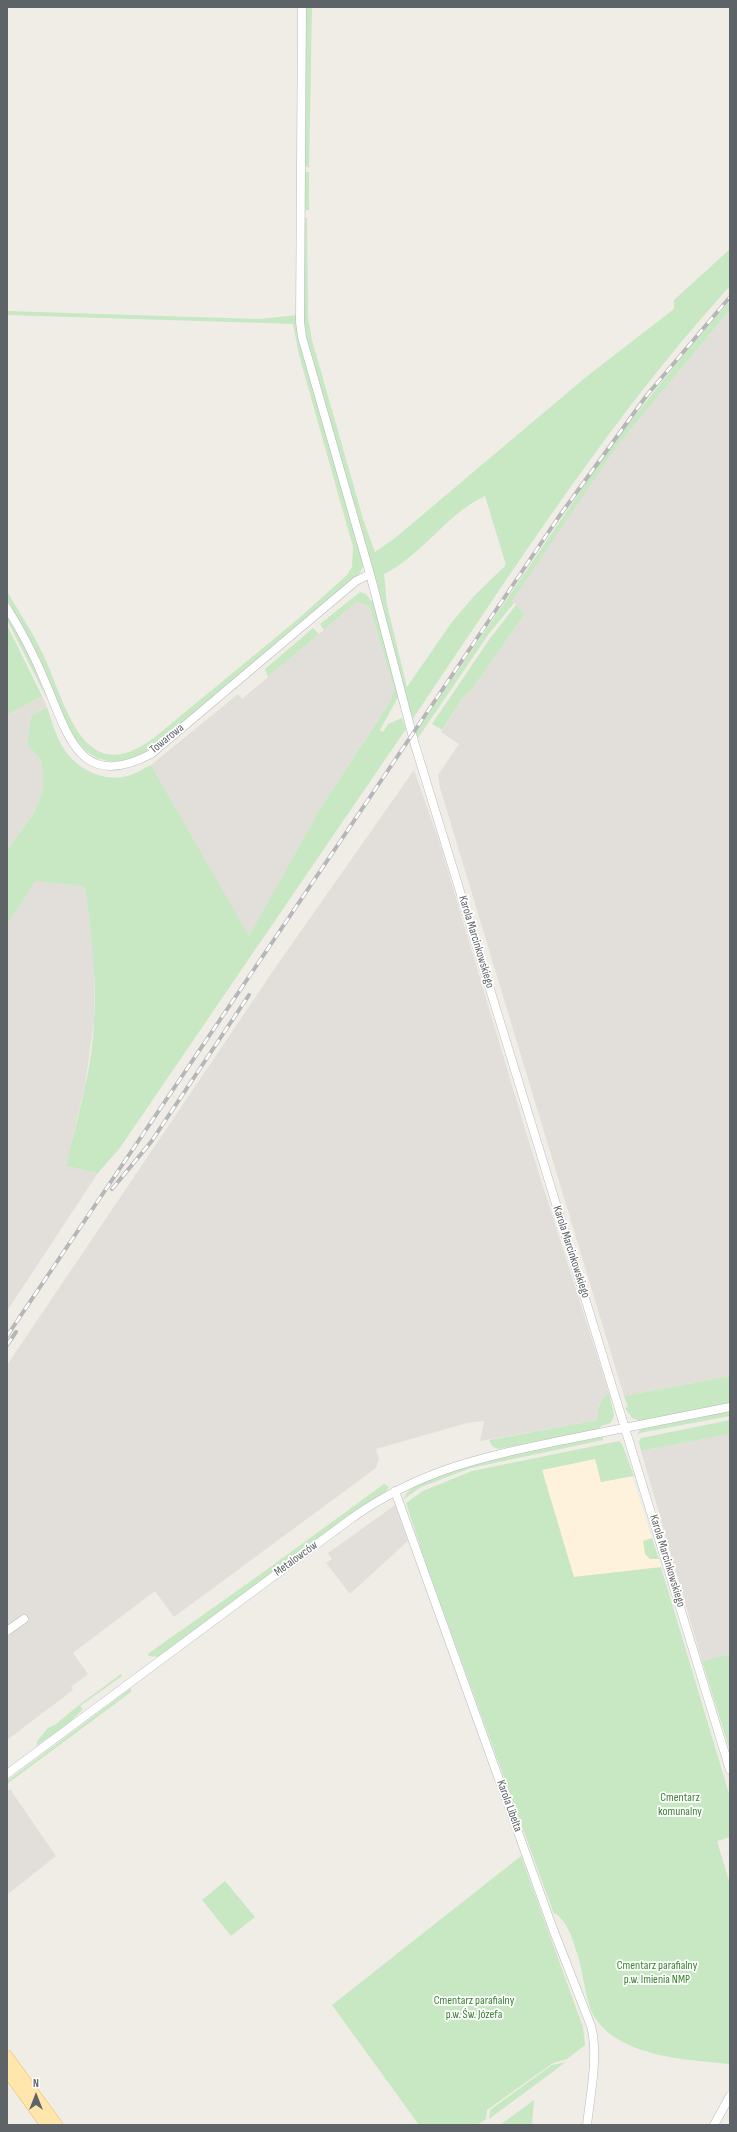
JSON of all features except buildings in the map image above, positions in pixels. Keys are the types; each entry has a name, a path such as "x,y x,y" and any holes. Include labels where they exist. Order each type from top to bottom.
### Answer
{"main road":[{"path":"7,2056 11,2076 44,2124"},
{"path":"11,2076 57,2125"}],"street":[{"name":"Karola Marcinkowskiego","path":"302,7 300,322 306,353 370,574 412,734 730,1770"},
{"name":"Towarowa","path":"7,608 35,658 64,728 75,746 91,761 113,768 134,763 151,754 356,581 370,574"},
{"name":"Metalowców","path":"7,1774 352,1518 395,1491 440,1471 481,1457 730,1407"},
{"name":"Karola Libelta","path":"395,1491 553,1929 591,2026 593,2035 593,2054 587,2125"},
{"path":"7,1631 24,1619"},
{"path":"714,2125 730,2096"}],"shaded area":[{"path":"730,310 730,1376 624,1396 440,788 438,775 459,744 441,732 462,699 472,689 525,614 512,601 581,497 617,446"},
{"path":"357,602 369,606 394,689 390,702 321,807 249,937 151,765 238,694 242,699"},
{"path":"42,696 47,707 31,716 27,744 40,759 43,776 43,792 32,816 7,850 7,715"},
{"path":"414,770 439,841 529,1142 609,1393 604,1396 599,1405 599,1420 480,1441 484,1421 467,1423 376,1449 379,1459 376,1468 174,1617 155,1591 73,1653 88,1674 71,1687 73,1690 7,1740 7,1365 275,968"},
{"path":"36,881 85,887 94,955 94,1022 85,1085 66,1166 98,1173 7,1311 7,925"},
{"path":"730,1434 730,1654 702,1661 641,1451"},
{"path":"595,1459 601,1482 632,1476 661,1567 574,1577 542,1470"},
{"path":"395,1505 408,1541 350,1594 326,1563 332,1559 328,1553"},
{"path":"10,1789 56,1856 7,1895 7,1792"}],"green space":[{"path":"306,7 312,7 309,168 304,166"},
{"path":"309,172 309,210 304,210 304,174"},
{"path":"304,218 307,218 308,317 312,340 364,522 375,552 395,538 586,377 674,309 674,300 730,249 730,286 643,389 603,442 525,552 412,720 375,576 305,336 303,321","holes":["485,496 506,565 474,596 452,622 407,687 387,605 384,574 411,556 458,513"]},
{"path":"730,301 730,310 617,446 512,601 514,603 488,635 418,738 416,732 601,461 696,340"},
{"path":"7,311 260,319 297,315 364,564 360,573 221,689 164,740 139,756 127,760 116,762 99,759 85,750 77,741 58,705 35,648 7,600 7,591 39,646 60,697 81,736 94,749 110,755 130,751 155,737 298,619 347,575 352,567 353,547 299,355 293,324 7,315"},
{"path":"360,592 366,594 371,601 373,600 398,697 380,730 383,732 388,724 402,718 406,729 119,1149 98,1173 66,1166 87,1076 93,1040 95,988 93,954 85,887 36,881 7,925 7,850 32,816 43,792 43,776 40,759 27,744 31,716 47,707 53,726 66,752 79,765 96,774 114,778 123,777 134,774 151,765 249,936 321,807 390,702 394,689 369,606 357,602 324,630 320,624"},
{"path":"516,605 525,614 472,689 462,699 442,730 432,724 491,637"},
{"path":"7,616 32,661 46,697 7,620"},
{"path":"7,625 42,696 7,715"},
{"path":"313,628 319,634 268,677 265,669"},
{"path":"730,1376 730,1403 640,1421 632,1418 625,1408 628,1407 624,1396"},
{"path":"609,1393 614,1415 611,1423 601,1426 599,1429 498,1449 492,1446 489,1440 598,1420 601,1401 605,1395"},
{"path":"730,1411 730,1416 640,1433 636,1436 640,1430 645,1428"},
{"path":"730,1420 730,1434 641,1451 639,1442 641,1438"},
{"path":"603,1437 603,1440 471,1468 421,1487 404,1499 412,1488 433,1478 461,1468 494,1459"},
{"path":"619,1441 622,1444 634,1476 601,1482 595,1459 542,1470 574,1577 661,1567 730,1797 730,1837 717,1841 730,1884 730,2064 676,2058 638,2049 621,2041 607,2031 595,2018 589,2005 579,1960 572,1937 564,1922 556,1914 554,1914 427,1567 406,1503 423,1491 472,1471"},
{"path":"384,1484 389,1487 386,1491 344,1519 159,1657 148,1656 149,1653"},
{"path":"652,1538 659,1559 650,1559 645,1554 643,1541"},
{"path":"730,1654 730,1751 702,1661"},
{"path":"121,1674 122,1676 80,1706 83,1709 68,1724 36,1746 38,1740 48,1728 56,1724"},
{"path":"131,1688 131,1692 7,1784 7,1781"},
{"name":"Cmentarz parafialny p.w. Św. Józefa","path":"521,1856 583,2027 585,2045 567,2059 553,2063 487,2110 486,2119 477,2125 419,2125 332,2005"},
{"path":"225,1881 255,1917 231,1936 202,1900"},
{"path":"566,2062 489,2119 490,2110 552,2065"},
{"path":"534,2100 532,2125 500,2125"}],"railway":[{"path":"7,1336 558,518 647,395 730,297"},
{"path":"112,1189 151,1142 249,995"},
{"path":"7,1345 16,1332"}],"park label":[{"name":"Cmentarz komunalny","path":"680,1805"},
{"name":"Cmentarz parafialny p.w. Imienia NMP","path":"657,1973"}]}
